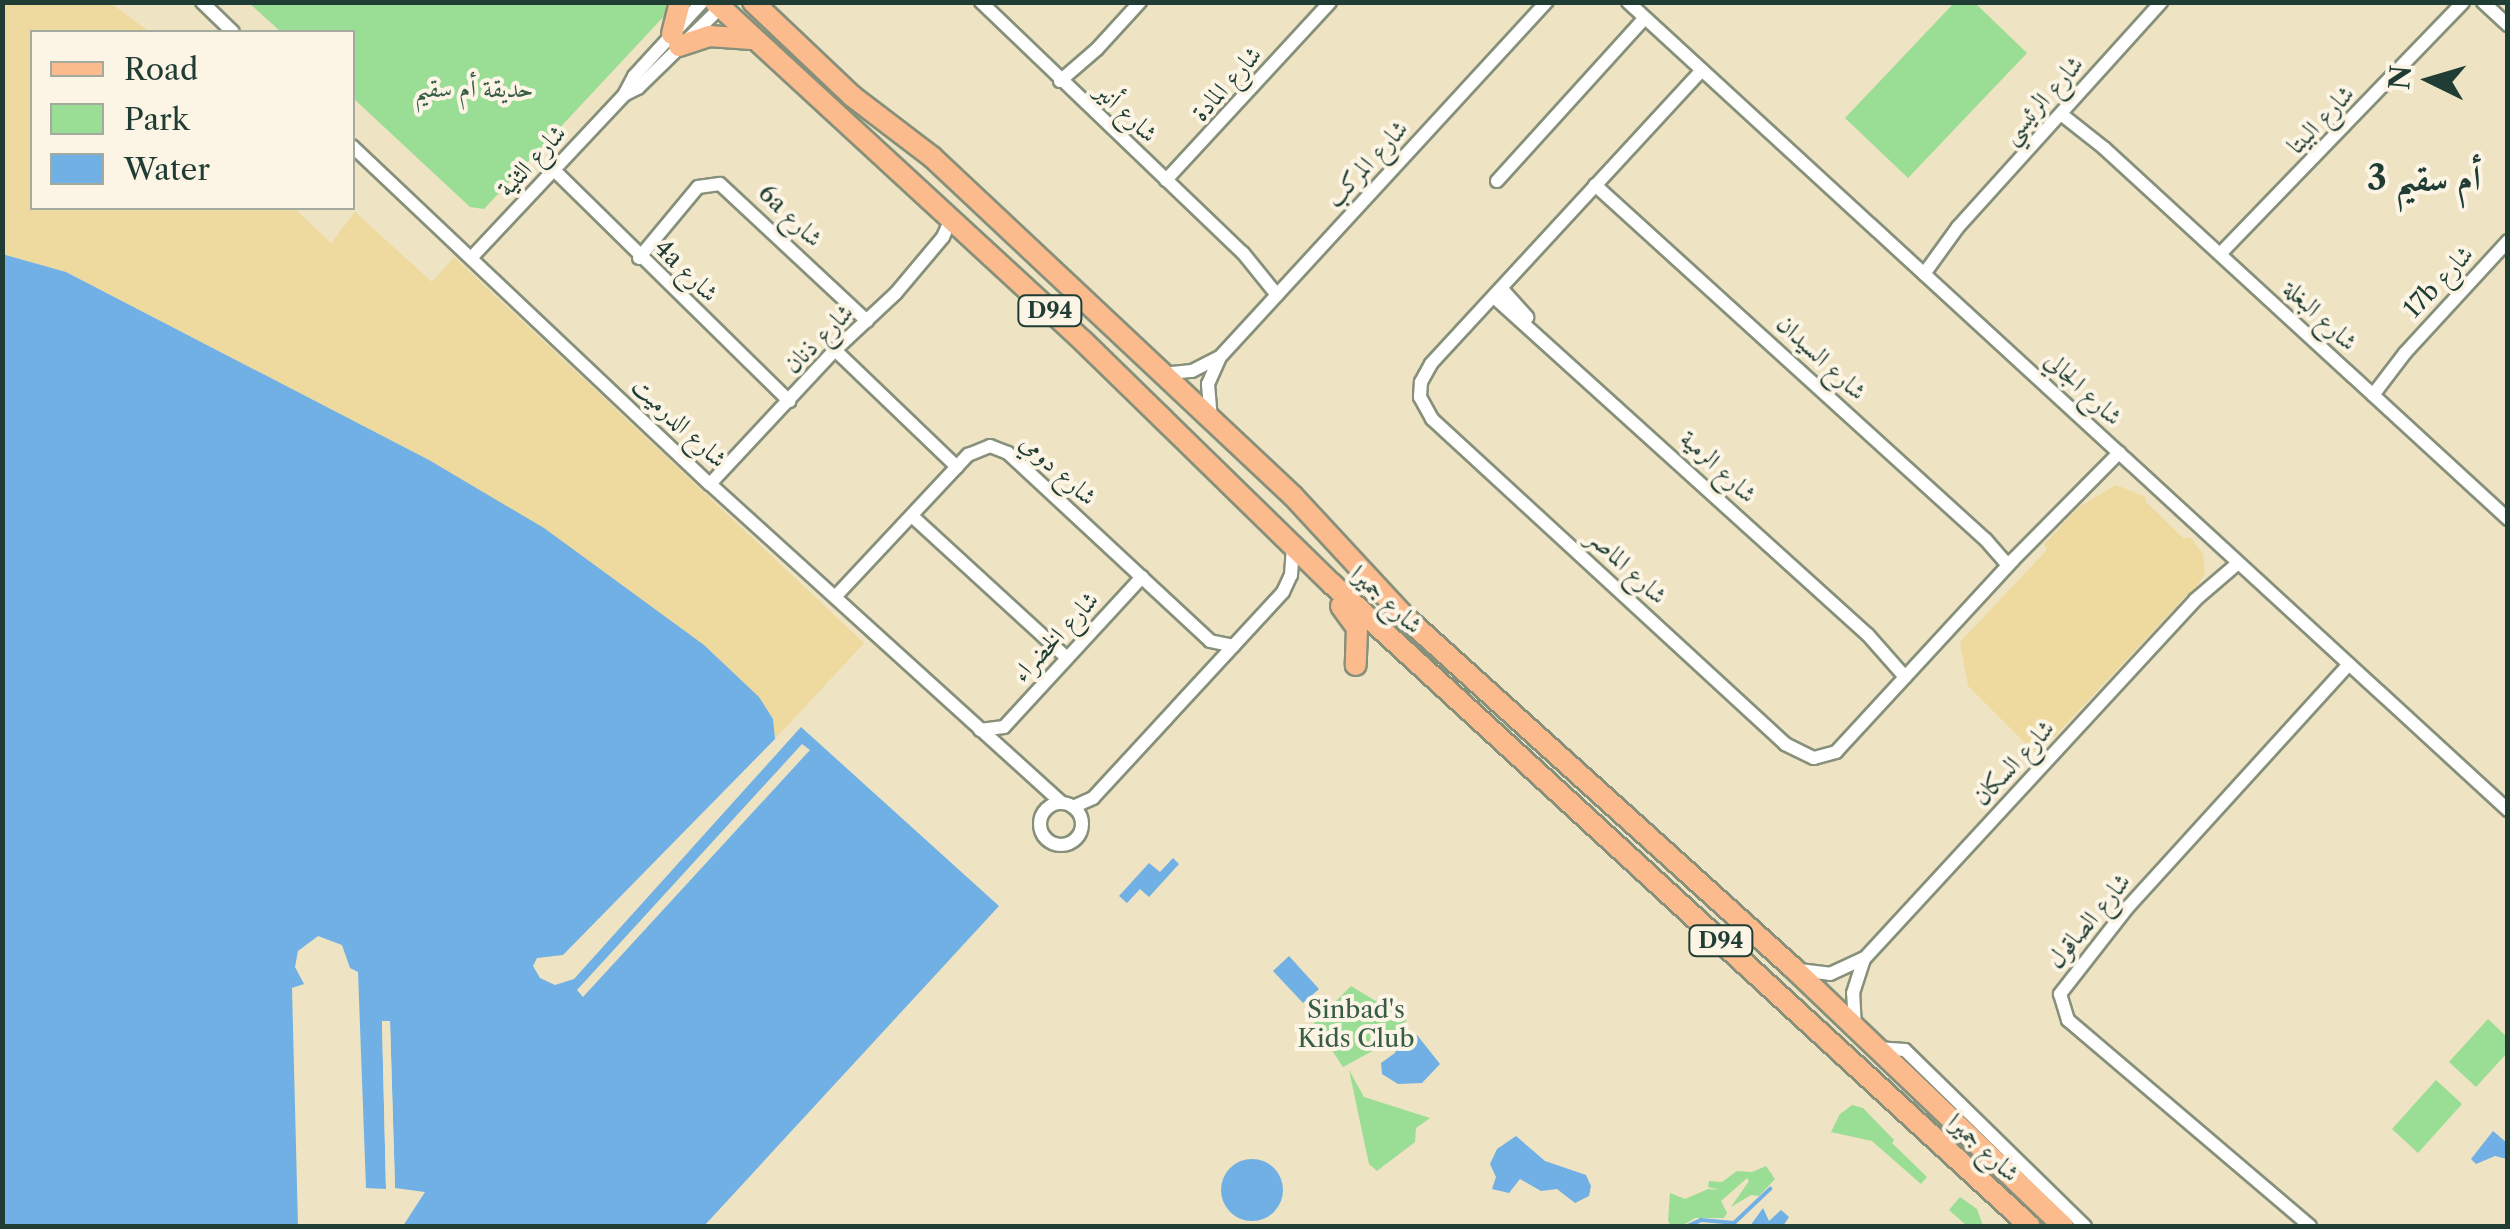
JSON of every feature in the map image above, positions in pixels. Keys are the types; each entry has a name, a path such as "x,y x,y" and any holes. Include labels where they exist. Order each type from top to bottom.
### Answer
{"main road":[{"path":"680,2 676,40 709,36 752,39"},
{"name":"شارع جميرا","path":"753,2 852,96 932,157 1294,496 1383,595 1457,666 1792,968 2063,1226"},
{"path":"776,2 783,30"},
{"name":"شارع جميرا","path":"712,4 951,219 1386,634 2030,1226"},
{"path":"1311,564 1334,572 1368,601 1383,595"},
{"path":"1311,564 1318,580 1355,624 1359,638 1356,664"},
{"path":"1386,634 1402,630 1434,658 1457,666"},
{"path":"1555,788 1557,812"}],"street":[{"path":"202,2 231,30"},
{"name":"شارع أنير","path":"980,2 1281,291"},
{"path":"1064,84 1140,2"},
{"name":"شارع المادة","path":"1170,184 1330,2"},
{"name":"شارع المركب","path":"1162,374 1192,371 1220,357 1547,2"},
{"name":"شارع الجالي","path":"1628,2 2508,810"},
{"name":"شارع الرئيسي","path":"1919,270 2161,2"},
{"name":"شارع الثنية","path":"472,257 624,95 638,88 676,40 712,4"},
{"path":"2486,5 2508,25"},
{"name":"شارع البيتا","path":"2224,258 2459,7 2486,5"},
{"path":"1497,182 1645,18"},
{"name":"شارع الماصر","path":"1705,74 1598,182 1424,376 1420,397 1432,419 1795,752 1820,759 1836,752 2115,449"},
{"name":"شارع البغلة","path":"2064,110 2508,518"},
{"name":"شارع الدرميت","path":"355,149 710,484 978,730 1081,817 1082,830 1075,840 1064,846 1044,838 1040,827 1044,812 1035,788 984,742 978,730"},
{"name":"4a شارع","path":"554,170 639,258 789,401"},
{"name":"6a شارع","path":"639,258 698,187 715,182 735,194 867,321"},
{"name":"شارع السيدان","path":"1598,182 2010,562"},
{"name":"شارع ذنان","path":"710,484 939,242 951,219"},
{"name":"17b شارع","path":"2369,392 2508,241"},
{"name":"شارع الرمية","path":"1498,293 1908,673"},
{"path":"835,350 957,466"},
{"path":"1211,419 1208,384 1220,357"},
{"name":"شارع دومي","path":"835,597 957,466 978,448 1003,449 1210,641"},
{"path":"912,516 1067,658"},
{"path":"1044,812 1093,798 1286,586 1293,547"},
{"name":"شارع السكان","path":"1856,1030 1853,993 1865,958 2233,560"},
{"name":"شارع الخضراء","path":"1004,727 1142,578"},
{"path":"1216,664 1210,641 1232,646"},
{"name":"شارع الصاقول","path":"2310,1226 2073,1024 2060,1001 2065,984 2128,907 2353,668"},
{"path":"978,730 1004,727 1004,751"},
{"path":"1792,968 1830,974 1865,958"},
{"path":"1873,1048 1905,1050 2085,1226"}],"green space":[{"name":"حديقة أم سقيم","path":"249,3 667,3 666,14 484,209 470,207 355,100 355,30 279,30"},
{"path":"1954,3 1975,3 2027,53 1908,178 1845,118"},
{"name":"Sinbad's Kids Club","path":"1351,986 1407,1020 1376,1049 1343,1067 1314,1023"},
{"path":"2488,1019 2507,1037 2507,1053 2476,1087 2449,1062"},
{"path":"1349,1070 1364,1097 1430,1118 1416,1128 1415,1142 1377,1171 1369,1164"},
{"path":"2436,1080 2462,1104 2418,1153 2392,1129"},
{"path":"1852,1105 1863,1108 1927,1177 1921,1184 1872,1141 1831,1132 1840,1114"},
{"path":"1766,1166 1775,1179 1759,1196 1751,1195 1731,1207 1749,1181 1747,1178 1721,1201 1727,1213 1724,1218 1695,1218 1682,1226 1671,1226 1668,1221 1670,1193 1685,1199 1708,1189 1720,1190 1708,1187 1709,1181 1722,1182 1737,1171 1752,1172"},
{"path":"1960,1197 1977,1209 1983,1226 1967,1226 1949,1210"}],"sand":[{"path":"2,3 110,3 147,30 30,30 30,210 296,210 331,243 355,212 432,282 454,257 864,643 775,739 773,719 429,460 66,272 3,254"},
{"path":"2116,485 2146,497 2145,501 2184,539 2190,537 2203,554 2205,573 2192,595 2187,595 2037,755 1968,686 1960,642 2047,550 2044,544 2079,507"}],"water":[{"path":"2,254 66,272 429,460 544,528 704,645 759,697 773,719 775,739 563,955 537,958 533,966 540,978 555,985 574,979 801,727 999,906 704,1226 403,1226 425,1192 395,1188 390,1022 382,1022 386,1189 366,1188 358,972 350,968 342,945 318,936 298,951 295,967 304,984 292,988 298,1226 3,1226"},
{"path":"1173,858 1179,864 1149,897 1140,889 1127,903 1119,896 1149,863 1160,872"},
{"path":"1289,956 1319,989 1303,1003 1273,971"},
{"path":"1417,1035 1440,1064 1422,1083 1398,1084 1382,1074 1381,1063 1395,1053 1399,1041"},
{"path":"2493,1131 2507,1143 2507,1159 2495,1156 2476,1164 2471,1159"},
{"path":"1516,1136 1545,1161 1586,1175 1591,1186 1589,1196 1575,1203 1557,1189 1541,1191 1520,1179 1509,1193 1492,1189 1496,1177 1490,1164 1497,1149"},
{"path":"1252,1159 1274,1168 1283,1190 1274,1212 1252,1221 1230,1212 1221,1190 1230,1168"},
{"path":"1763,1208 1769,1221 1781,1210 1789,1217 1783,1226 1750,1226"}],"pier":[{"path":"802,744 810,750 583,997 577,990"},
{"path":"382,1021 390,1021 395,1188 386,1189"}],"waterway":[{"path":"1688,1226 1701,1220 1734,1223 1770,1189"}],"district":[{"name":"أم سقيم 3","path":"2424,178"}]}
